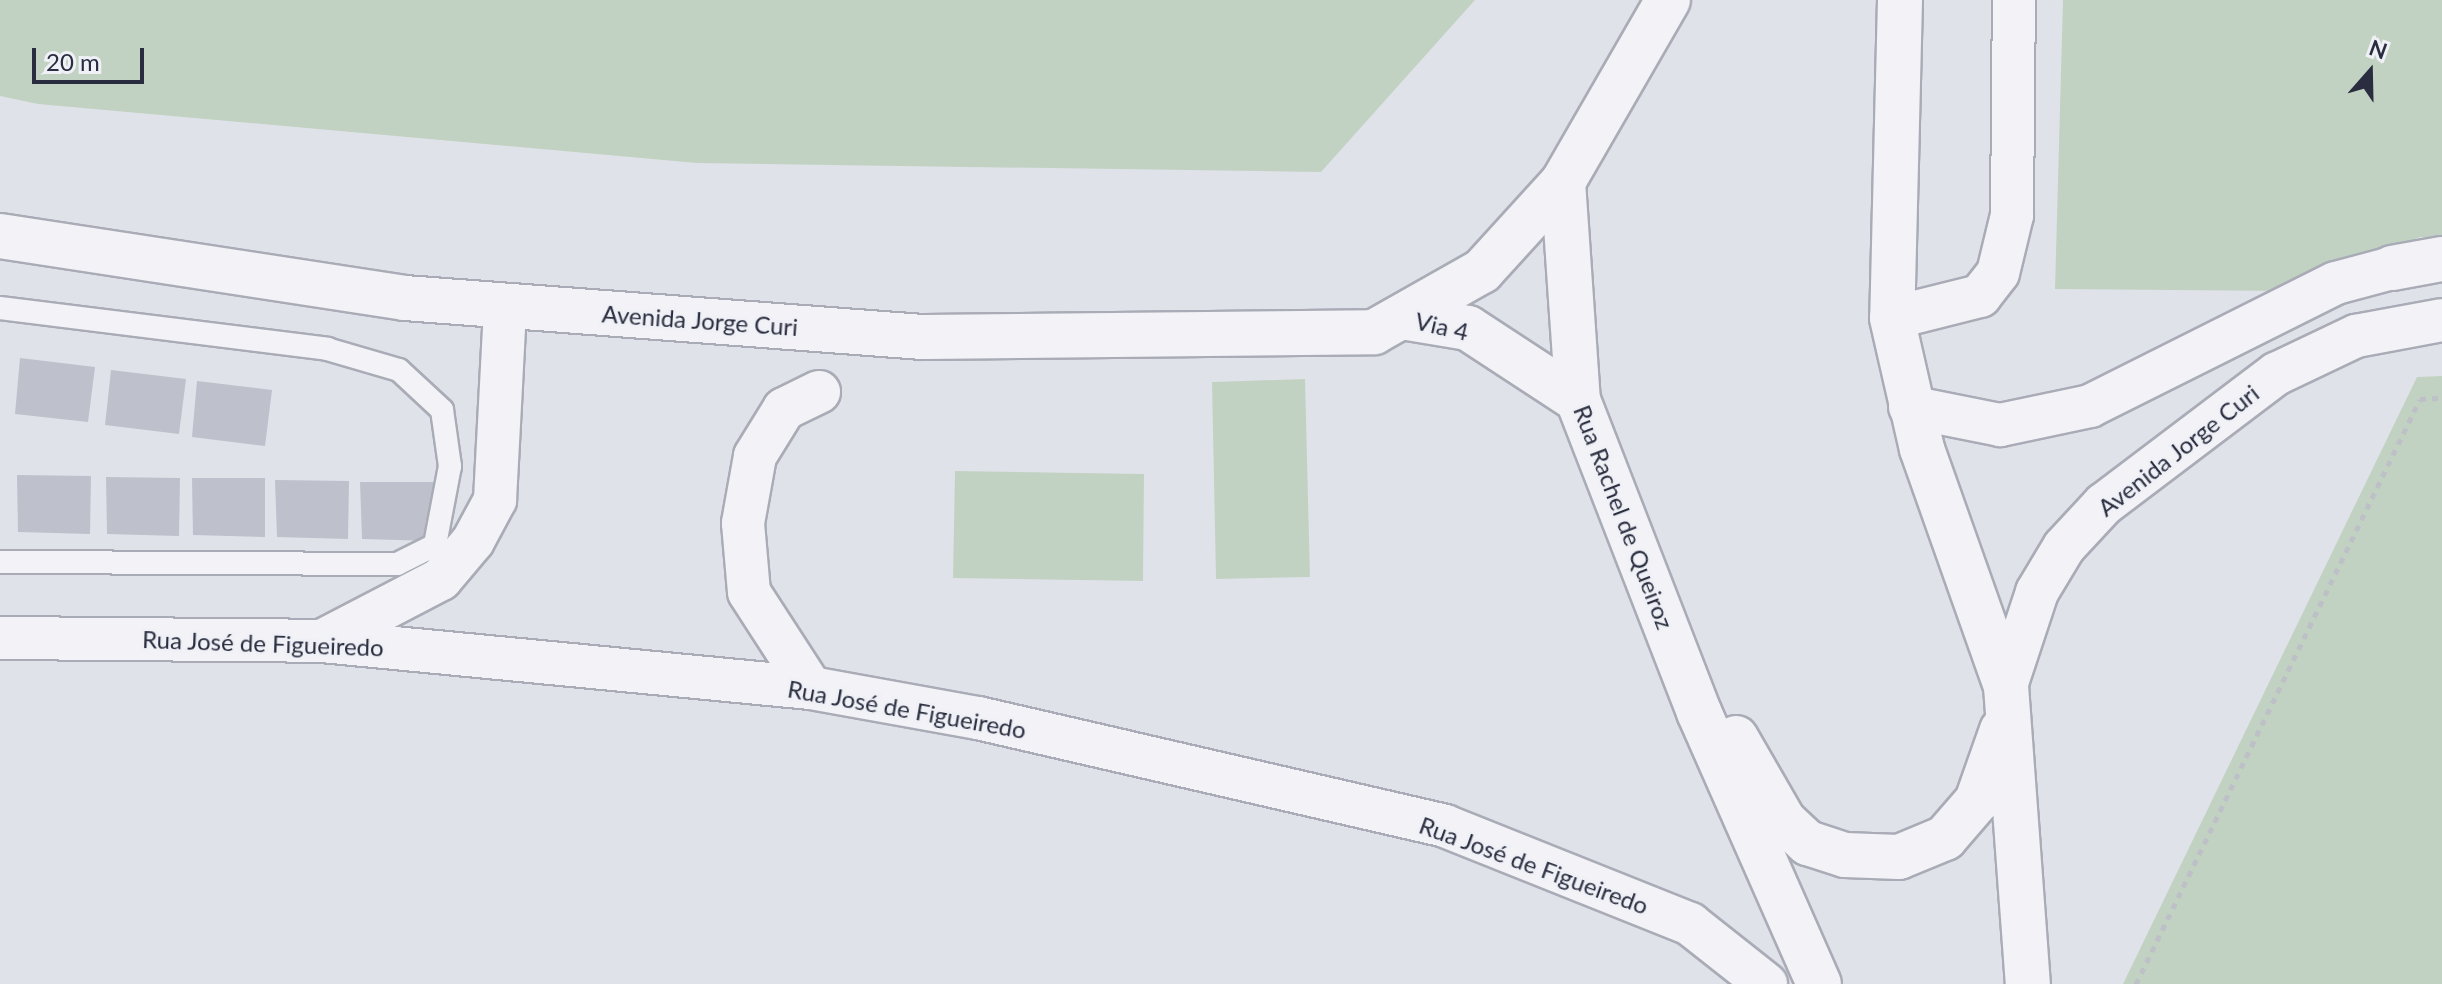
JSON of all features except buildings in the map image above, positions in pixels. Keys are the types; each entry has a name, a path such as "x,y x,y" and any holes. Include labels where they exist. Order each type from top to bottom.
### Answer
{"street":[{"path":"1872,0 1877,62 1899,88"},
{"path":"1900,0 1892,318 1910,407 2007,699 2028,984"},
{"path":"1892,318 1980,296 1998,273 2012,215 2014,0"},
{"path":"1563,182 1667,4"},
{"name":"Via 4","path":"1402,317 1482,271 1563,182"},
{"name":"Rua Rachel de Queiroz","path":"1563,182 1578,400 1699,712 1819,984"},
{"name":"Avenida Jorge Curi","path":"0,236 405,298 923,337 1374,332 1402,317"},
{"path":"1910,407 2000,425 2090,406 2336,283 2442,259"},
{"path":"322,641 441,579 473,541 495,500 505,306"},
{"name":"Via 4","path":"1402,317 1468,328 1578,400"},
{"name":"Avenida Jorge Curi","path":"2007,699 2037,592 2064,547 2104,504 2289,367 2356,336 2442,320"},
{"path":"811,688 749,592 743,523 755,456 784,409 819,392"},
{"name":"Rua José de Figueiredo","path":"0,638 322,641 811,688 978,718 1445,826 1690,924 1766,984"},
{"path":"1699,712 1733,733 1784,821 1808,843 1845,855 1899,857 1945,838 1977,801 2007,699"}],"lane":[{"path":"0,308 327,349 399,370 442,410 450,466 435,545 397,564 0,562"}],"path":[{"path":"2136,984 2420,399 2442,398"}],"green space":[{"path":"0,0 1475,0 1321,172 697,163 38,104 0,96"},
{"path":"2063,0 2442,0 2442,238 2420,237 2294,291 2055,289"},
{"path":"2442,376 2442,984 2123,984 2417,377"},
{"path":"1305,379 1310,577 1216,579 1212,382"},
{"path":"955,471 1144,474 1143,581 953,578"}]}
